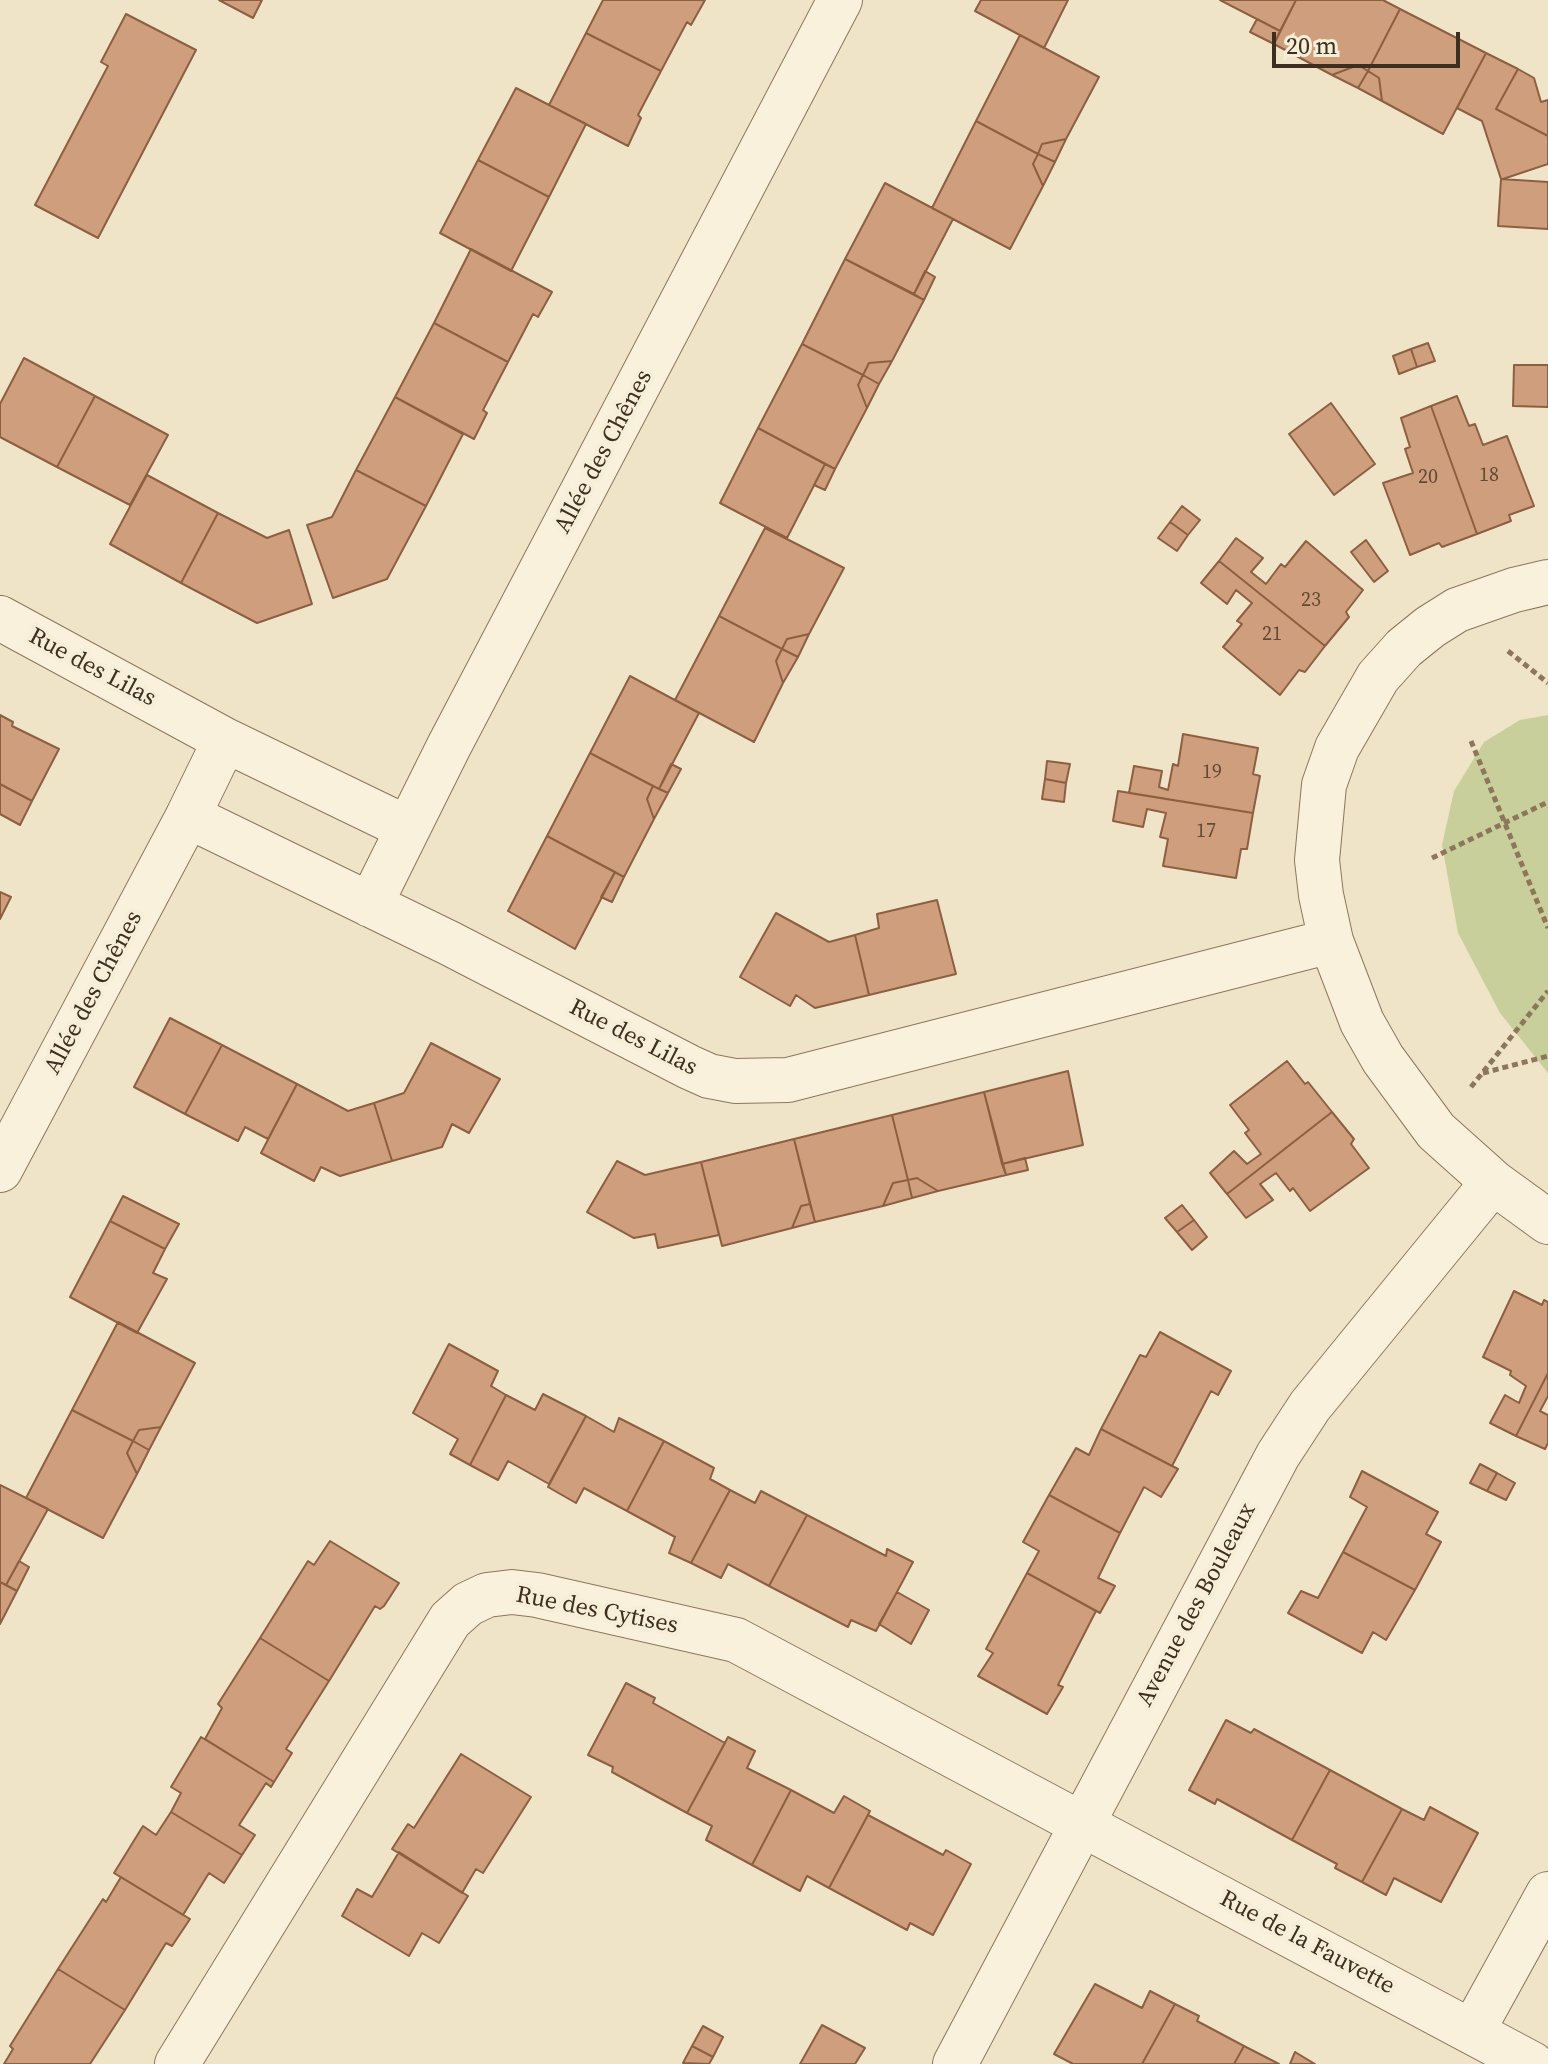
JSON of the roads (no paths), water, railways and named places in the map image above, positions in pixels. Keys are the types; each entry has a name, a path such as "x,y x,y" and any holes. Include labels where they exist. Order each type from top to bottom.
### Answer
{"street":[{"name":"Allée des Chênes","path":"370,905 407,828 840,0"},
{"path":"1548,582 1457,610 1404,648 1378,677 1333,760 1324,785 1317,860 1331,941 1362,1022 1383,1059 1436,1131 1493,1182 1548,1222"},
{"name":"Rue des Lilas","path":"0,618 225,740 407,828"},
{"path":"188,816 225,740"},
{"name":"Allée des Chênes","path":"0,1170 188,816"},
{"name":"Rue des Lilas","path":"188,816 689,1067 722,1078 762,1082 788,1080 1331,941"},
{"name":"Avenue des Bouleaux","path":"955,2064 1291,1433 1493,1182"},
{"name":"Rue des Cytises","path":"177,2064 450,1620 468,1604 487,1595 512,1592 537,1595 736,1640 1082,1823"},
{"name":"Rue de la Fauvette","path":"1082,1823 1532,2064"},
{"path":"1472,2032 1548,1894"}]}
